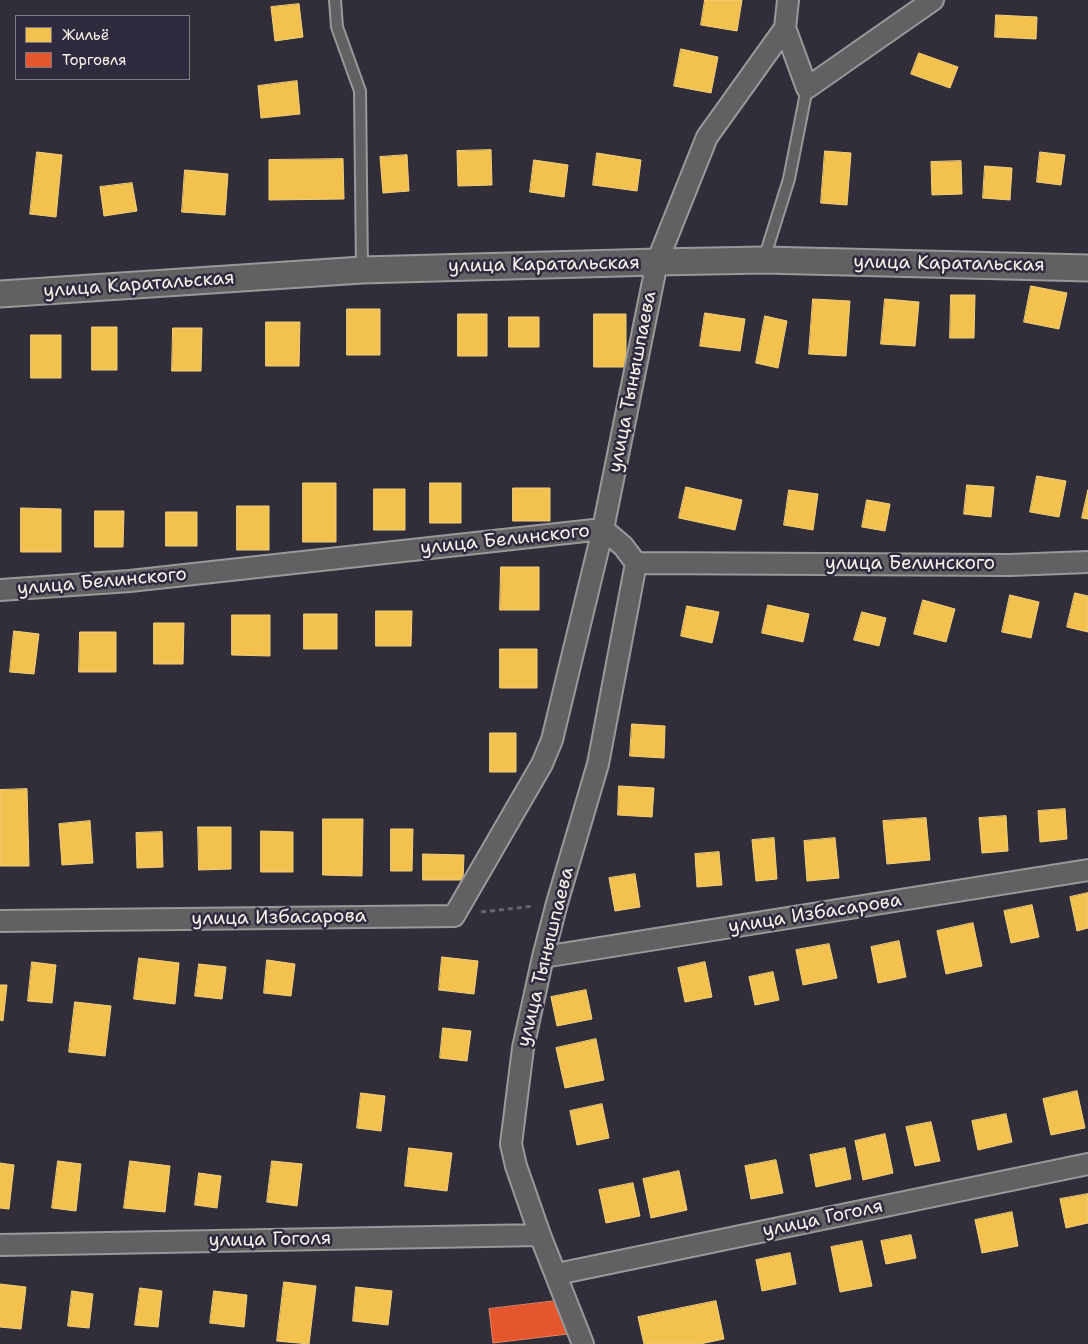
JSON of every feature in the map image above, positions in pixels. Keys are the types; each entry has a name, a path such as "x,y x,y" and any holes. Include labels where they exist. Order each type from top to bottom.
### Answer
{"street":[{"path":"788,0 785,28 807,88 932,0"},
{"name":"улица Тынышпаева","path":"454,916 542,764 552,740 603,529 657,262 707,137 785,28"},
{"name":"улица Каратальская","path":"0,294 362,270 657,262 764,260 1088,268"},
{"name":"улица Белинского","path":"0,590 130,581 603,529 623,546 636,563 1010,565 1088,562"},
{"name":"улица Тынышпаева","path":"583,1344 557,1274 540,1235 516,1166 511,1144 523,1048 557,903 598,764 636,563"},
{"name":"улица Избасарова","path":"543,957 1088,870"},
{"name":"улица Избасарова","path":"0,921 454,916"},
{"name":"улица Гоголя","path":"557,1274 1088,1164"},
{"name":"улица Гоголя","path":"0,1245 540,1235"}],"lane":[{"path":"335,0 337,27 360,91 362,270"},
{"path":"764,260 790,179 807,88"}],"path":[{"path":"454,916 557,903"}],"building: Жильё":[{"path":"705,0 742,0 737,31 701,25"},
{"path":"299,4 303,37 275,41 271,7"},
{"path":"996,15 1037,17 1036,39 995,37"},
{"path":"681,49 718,57 711,93 674,86"},
{"path":"919,53 958,67 950,88 911,74"},
{"path":"297,81 300,114 261,118 258,86"},
{"path":"491,150 492,185 458,186 457,151"},
{"path":"825,151 851,153 847,205 821,203"},
{"path":"37,152 62,155 56,217 30,214"},
{"path":"1040,152 1065,155 1061,185 1037,182"},
{"path":"597,153 641,160 637,191 593,185"},
{"path":"407,155 409,191 383,193 380,157"},
{"path":"343,159 344,199 269,200 269,160"},
{"path":"534,160 568,165 564,197 530,192"},
{"path":"961,161 962,194 932,195 931,162"},
{"path":"985,166 1012,168 1010,200 983,198"},
{"path":"185,170 228,174 225,215 182,212"},
{"path":"132,183 137,211 104,216 100,187"},
{"path":"1031,286 1067,293 1059,329 1024,322"},
{"path":"951,295 975,295 974,338 950,338"},
{"path":"813,299 850,301 846,356 809,354"},
{"path":"885,299 919,302 915,346 881,344"},
{"path":"347,309 380,309 380,355 347,355"},
{"path":"705,313 745,319 740,351 700,346"},
{"path":"458,314 487,314 487,356 458,356"},
{"path":"594,314 626,314 626,367 594,367"},
{"path":"765,316 787,321 778,368 756,363"},
{"path":"509,317 539,317 539,347 509,347"},
{"path":"266,322 300,322 299,366 266,366"},
{"path":"92,327 117,327 117,370 92,370"},
{"path":"173,328 202,328 201,371 172,371"},
{"path":"31,335 61,335 61,378 31,378"},
{"path":"1037,476 1066,481 1059,517 1030,512"},
{"path":"303,483 336,483 336,542 303,542"},
{"path":"430,483 461,483 461,523 430,523"},
{"path":"967,485 994,487 991,517 964,514"},
{"path":"686,487 742,500 735,530 679,518"},
{"path":"513,488 550,488 550,521 513,521"},
{"path":"374,489 405,489 405,530 374,530"},
{"path":"789,490 818,494 813,530 784,525"},
{"path":"1088,490 1088,519 1082,518"},
{"path":"867,500 890,504 885,531 862,527"},
{"path":"237,506 269,506 269,550 237,550"},
{"path":"21,508 61,509 61,552 21,552"},
{"path":"95,511 124,511 123,547 95,547"},
{"path":"166,512 197,512 197,546 166,546"},
{"path":"501,567 539,567 539,610 500,610"},
{"path":"1075,593 1088,596 1088,632 1067,627"},
{"path":"1010,595 1039,602 1031,638 1002,632"},
{"path":"923,600 955,609 946,642 914,634"},
{"path":"768,605 809,614 803,642 762,633"},
{"path":"687,606 719,612 712,643 681,636"},
{"path":"376,611 412,611 411,646 376,646"},
{"path":"862,612 886,618 879,646 854,640"},
{"path":"304,614 337,614 337,649 304,649"},
{"path":"232,615 270,615 270,656 232,655"},
{"path":"154,623 184,623 183,664 154,664"},
{"path":"14,631 39,634 34,674 10,672"},
{"path":"80,632 116,632 116,672 79,672"},
{"path":"500,649 537,649 537,688 500,688"},
{"path":"632,724 665,726 664,758 630,756"},
{"path":"490,733 516,733 516,772 490,772"},
{"path":"619,786 654,788 652,817 618,815"},
{"path":"27,789 29,866 0,866 0,790"},
{"path":"1065,809 1067,839 1040,842 1038,811"},
{"path":"1006,816 1008,851 982,853 979,818"},
{"path":"926,818 930,860 887,864 883,821"},
{"path":"323,819 363,819 362,876 323,875"},
{"path":"90,821 93,863 62,865 59,824"},
{"path":"198,827 231,827 231,869 199,870"},
{"path":"391,829 413,829 412,871 391,871"},
{"path":"261,831 293,832 293,872 261,872"},
{"path":"162,832 163,867 137,868 136,833"},
{"path":"774,838 777,879 756,881 752,840"},
{"path":"835,838 839,878 807,881 804,841"},
{"path":"719,852 722,885 697,887 695,854"},
{"path":"423,854 464,855 463,880 423,880"},
{"path":"635,874 640,907 615,911 609,878"},
{"path":"1088,893 1088,928 1077,931 1070,897"},
{"path":"1032,905 1039,937 1011,943 1004,911"},
{"path":"973,923 982,966 946,974 937,931"},
{"path":"899,941 906,977 878,983 871,947"},
{"path":"829,944 837,978 803,985 796,950"},
{"path":"442,957 478,961 474,994 439,990"},
{"path":"139,958 179,963 175,1004 134,999"},
{"path":"267,960 295,964 291,996 264,993"},
{"path":"32,962 56,965 52,1003 28,1001"},
{"path":"705,962 712,997 685,1002 678,968"},
{"path":"199,964 226,967 222,999 195,996"},
{"path":"773,972 779,1000 755,1005 749,977"},
{"path":"0,985 7,985 3,1021 0,1020"},
{"path":"586,990 592,1019 557,1026 551,997"},
{"path":"75,1002 111,1006 105,1056 69,1052"},
{"path":"443,1028 471,1031 467,1061 440,1058"},
{"path":"596,1039 604,1080 565,1088 556,1048"},
{"path":"1077,1091 1085,1128 1051,1135 1043,1099"},
{"path":"361,1093 385,1096 381,1131 357,1128"},
{"path":"602,1104 609,1138 577,1145 570,1111"},
{"path":"1006,1114 1012,1142 978,1150 972,1121"},
{"path":"931,1122 940,1161 915,1166 906,1127"},
{"path":"885,1134 893,1173 863,1180 855,1141"},
{"path":"409,1148 452,1153 447,1191 405,1186"},
{"path":"845,1148 851,1179 816,1187 810,1155"},
{"path":"776,1160 783,1193 751,1199 745,1166"},
{"path":"58,1161 81,1164 76,1211 52,1208"},
{"path":"130,1161 170,1166 165,1212 124,1208"},
{"path":"272,1161 302,1164 297,1206 267,1202"},
{"path":"0,1163 14,1165 9,1209 0,1208"},
{"path":"679,1171 687,1210 651,1218 643,1179"},
{"path":"199,1173 221,1176 217,1208 195,1205"},
{"path":"633,1183 640,1216 606,1223 599,1190"},
{"path":"1088,1194 1088,1223 1066,1228 1060,1199"},
{"path":"1012,1212 1018,1246 982,1253 975,1220"},
{"path":"911,1235 916,1258 886,1264 881,1241"},
{"path":"862,1241 872,1286 840,1292 831,1247"},
{"path":"790,1253 796,1284 762,1291 756,1260"},
{"path":"284,1282 316,1286 309,1344 277,1341"},
{"path":"0,1284 26,1287 21,1329 0,1327"},
{"path":"356,1287 392,1291 388,1325 353,1321"},
{"path":"140,1288 162,1291 158,1327 135,1325"},
{"path":"72,1291 93,1294 89,1328 68,1326"},
{"path":"214,1291 247,1295 244,1327 210,1323"},
{"path":"716,1301 724,1339 700,1344 644,1344 638,1317"}],"building: Торговля":[{"path":"564,1300 568,1334 493,1343 489,1309"}]}
